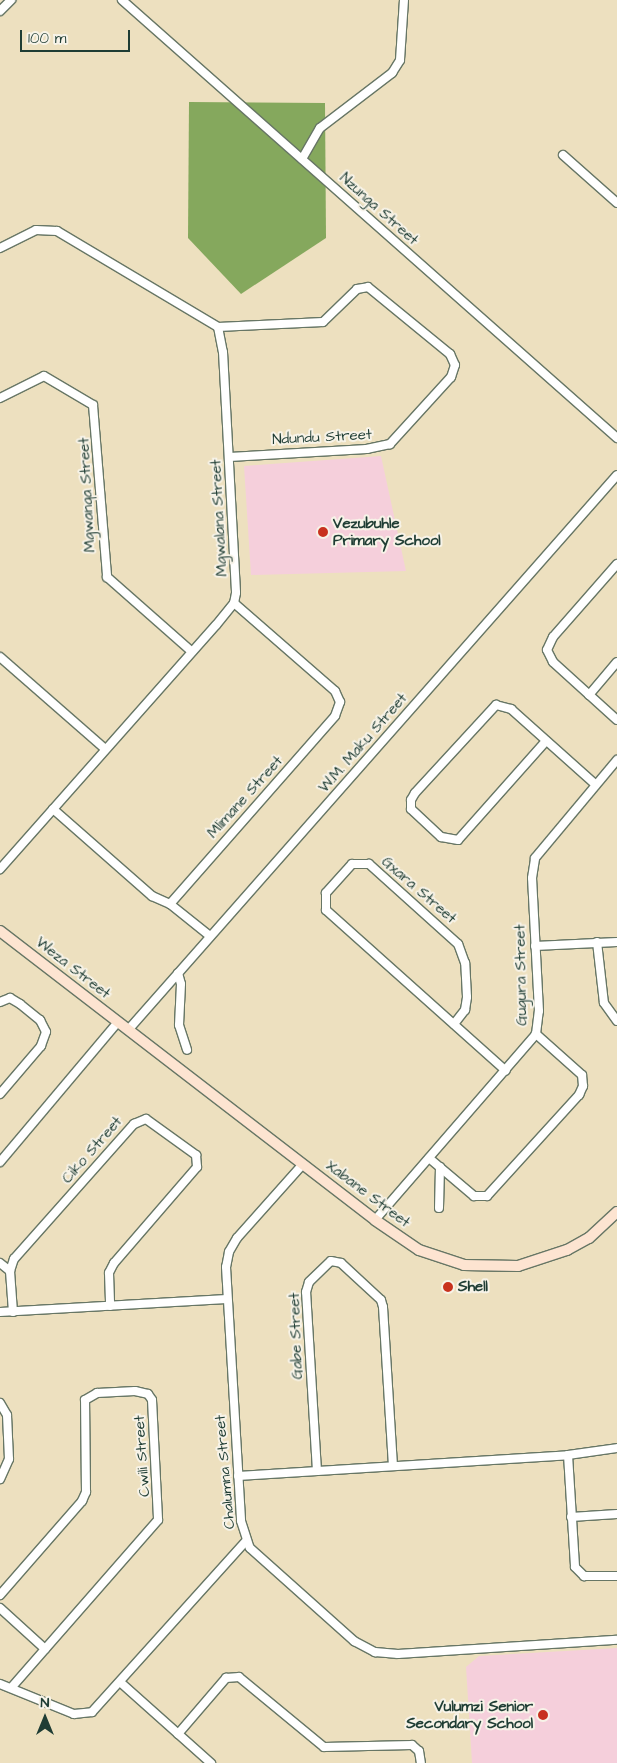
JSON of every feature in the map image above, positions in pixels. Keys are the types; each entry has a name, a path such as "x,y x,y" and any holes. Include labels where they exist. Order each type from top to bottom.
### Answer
{"street":[{"path":"0,11 11,0"},
{"name":"Nzunga Street","path":"122,0 617,438"},
{"path":"302,159 320,128 392,72 400,60 404,0"},
{"path":"563,155 617,203"},
{"path":"0,248 36,230 57,231 218,327"},
{"name":"Ndundu Street","path":"218,327 323,322 357,289 368,287 450,354 455,365 451,377 390,444 367,449 229,457"},
{"name":"Mgwalana Street","path":"218,327 223,352 234,603"},
{"name":"Mgwanqa Street","path":"0,398 44,376 93,405 107,577 192,652"},
{"name":"W.M. Maku Street","path":"129,1029 617,475"},
{"path":"617,564 548,645 550,658 617,720"},
{"path":"0,869 234,603"},
{"name":"Mlimane Street","path":"170,904 340,708 335,691 234,603"},
{"path":"0,657 105,749"},
{"path":"589,695 617,662"},
{"path":"546,741 458,840 441,837 411,809 411,800 415,793 490,708 500,705 511,709 596,784"},
{"name":"Gugura Street","path":"375,1220 506,1071 536,1034 539,1011 532,878 535,858 617,760"},
{"path":"53,809 152,896 170,904 210,936"},
{"name":"Gxara Street","path":"454,1024 467,1002 465,963 460,948 448,933 369,864 352,864 326,893 326,910 506,1071"},
{"name":"Weza Street","path":"0,931 129,1029"},
{"path":"597,942 604,1003 617,1021"},
{"path":"535,946 617,942"},
{"path":"178,973 181,984 179,1025 187,1050"},
{"path":"0,1002 10,998 20,1004 40,1020 46,1032 42,1046 0,1094"},
{"path":"0,1162 118,1022"},
{"name":"Xabane Street","path":"129,1029 375,1220 411,1245 439,1258 464,1265 506,1267 535,1262 567,1250 589,1238 617,1212"},
{"path":"429,1158 474,1196 487,1196 579,1094 583,1086 582,1075 536,1034"},
{"name":"Ciko Street","path":"10,1272 20,1252 134,1124 142,1119 149,1120 196,1155 197,1166 114,1263 109,1274 110,1306"},
{"name":"Chalumna Street","path":"304,1164 237,1238 229,1252 227,1299 238,1476 246,1541 254,1554 340,1630 359,1645 376,1652 617,1640"},
{"path":"439,1208 440,1167"},
{"name":"Gabe Street","path":"317,1470 306,1292 309,1282 331,1261 341,1263 382,1303 393,1466"},
{"path":"0,1263 10,1272 13,1312"},
{"path":"0,1312 227,1299"},
{"name":"Cwili Street","path":"0,1595 82,1501 86,1492 84,1400 97,1393 135,1391 148,1394 152,1400 158,1520 11,1688"},
{"path":"0,1402 7,1415 10,1459 0,1479"},
{"path":"238,1476 568,1455 617,1448"},
{"path":"568,1455 571,1517 577,1571 589,1577 617,1576"},
{"path":"571,1517 617,1514"},
{"path":"0,1684 79,1715 96,1709 246,1541"},
{"path":"0,1608 45,1649"},
{"path":"178,1734 226,1678 239,1677 324,1747 412,1745 419,1751 421,1763"},
{"path":"120,1682 211,1763"}],"shaded area":[{"name":"Vezubuhle Primary School","path":"381,456 406,571 251,575 244,466"},
{"name":"Vulumzi Senior Secondary School","path":"617,1648 617,1763 472,1763 466,1667 479,1656"}],"green space":[{"path":"189,102 325,103 326,238 241,294 188,238"}],"place":[{"name":"Vezubuhle Primary School","path":"323,532"},
{"name":"Shell","path":"448,1287"},
{"name":"Vulumzi Senior Secondary School","path":"543,1715"}]}
